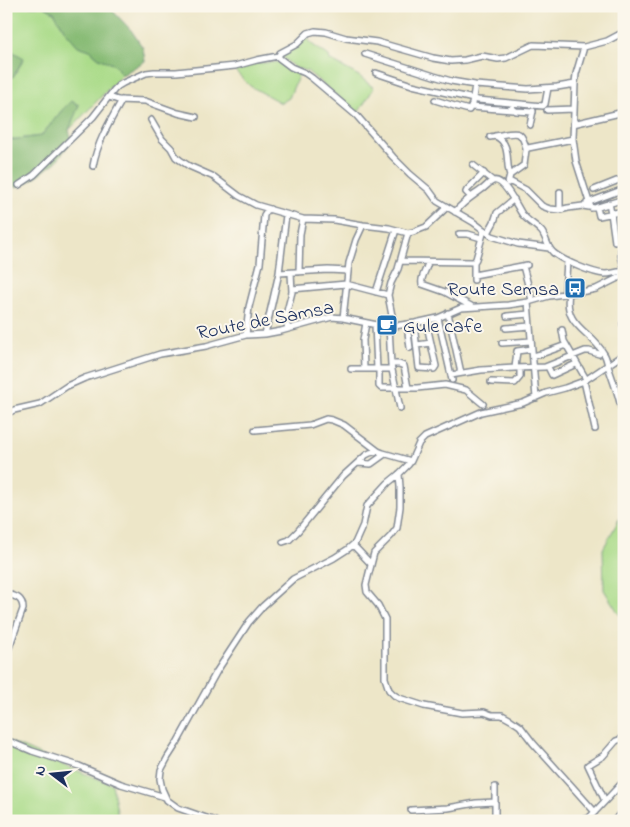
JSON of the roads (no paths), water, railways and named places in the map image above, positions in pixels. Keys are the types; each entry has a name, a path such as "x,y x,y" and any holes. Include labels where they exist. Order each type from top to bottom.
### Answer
{"street":[{"path":"19,185 38,172 93,117 118,86 149,72 176,72 235,66 278,56 297,44 308,32 314,31 377,42 451,61 482,56 502,58 533,45 584,47 607,41 624,32"},
{"path":"584,47 575,84 573,139 576,161 590,205"},
{"path":"364,54 442,79 475,84 528,89 575,84"},
{"path":"278,56 291,67 312,78 350,110 393,157 429,190 437,201 495,237 518,244 549,248"},
{"path":"376,73 412,85 472,99 534,105 544,105 548,88"},
{"path":"471,107 475,84"},
{"path":"109,97 122,100 146,101 158,107 196,118"},
{"path":"93,166 103,136 122,100"},
{"path":"435,100 466,110 469,110 471,107 533,112"},
{"path":"513,103 513,110"},
{"path":"530,125 534,105"},
{"path":"547,110 574,109"},
{"path":"573,124 624,112"},
{"path":"151,120 162,139 171,148 176,157 188,166 214,177 238,196 256,205 303,219 334,220 408,233 426,227 447,207"},
{"path":"505,187 509,178 524,165 526,149 524,141 519,134 493,136 502,140 508,158 509,178 526,190 542,206 560,210 590,205 624,189"},
{"path":"526,149 531,146 573,139"},
{"path":"473,165 493,181 498,181 505,187 522,214 542,231 549,248 555,254 567,261 602,273 609,274 619,271 624,274"},
{"path":"471,197 466,190 484,173"},
{"path":"594,190 624,178"},
{"path":"455,212 464,202 493,181"},
{"path":"560,192 560,210"},
{"path":"514,200 497,213 494,222 482,238 474,262 474,277 525,265 530,301 529,314 536,398"},
{"path":"590,205 598,207 623,200"},
{"path":"609,203 615,242"},
{"path":"598,207 599,216 624,211"},
{"path":"246,335 249,308 260,264 264,215 266,210 270,209"},
{"path":"265,334 279,273 286,214"},
{"path":"300,272 300,234 303,219"},
{"path":"343,318 348,271 354,246 362,226"},
{"path":"376,292 396,230"},
{"path":"400,408 392,366 388,295 391,283 398,269 408,233"},
{"path":"459,234 482,238"},
{"path":"624,248 621,251 621,256 624,267"},
{"path":"400,261 474,262"},
{"path":"567,261 567,293 570,313 574,322 601,349 606,357 624,417"},
{"path":"428,262 421,278 422,284 445,292 471,307"},
{"path":"279,273 328,270 348,271"},
{"path":"288,328 286,316 292,289 290,273"},
{"name":"Route de Samsa","path":"6,414 14,410 40,404 67,386 85,378 160,354 210,346 246,335 265,334 332,317 391,326 414,324 438,318 461,308 508,305 591,290 624,274"},
{"path":"292,289 346,284 388,295"},
{"path":"448,313 461,373"},
{"path":"507,316 529,314"},
{"path":"438,318 451,378 461,373 481,370 548,367 585,351 598,354"},
{"path":"414,324 420,368 434,369 436,366 426,321"},
{"path":"364,370 362,340 366,323"},
{"path":"375,324 379,387 395,389 440,385 462,388 482,404"},
{"path":"407,325 410,348"},
{"path":"506,328 530,326"},
{"path":"562,330 562,337 585,380 595,429"},
{"path":"502,342 531,341"},
{"path":"417,346 431,343"},
{"path":"533,356 566,344"},
{"path":"491,382 517,382 521,375 518,368 517,351 532,349"},
{"path":"215,821 178,808 170,803 165,796 160,779 163,766 217,671 249,622 263,606 293,579 334,558 353,545 364,525 367,506 411,461 418,445 428,435 481,412 523,403 585,380 624,354"},
{"path":"351,369 378,369 399,364 404,366 408,388"},
{"path":"548,367 552,375 576,364"},
{"path":"255,430 310,425 332,420 344,425 385,454 411,461"},
{"path":"283,542 289,540 298,531 343,476 370,452 378,450"},
{"path":"358,463 371,464 385,454"},
{"path":"399,474 400,507 397,528 376,551 366,581 367,592 378,605 386,619 385,678 391,693 399,698 424,706 462,713 484,712 492,715 502,715 511,720 520,726 533,744 594,812"},
{"path":"353,545 371,564"},
{"path":"6,594 20,599 23,603 23,609 6,656"},
{"path":"605,801 588,765 603,756 616,741 624,738"},
{"path":"6,740 32,751 79,766 121,784 165,796"},
{"path":"578,821 589,818 624,781"},
{"path":"495,787 495,821"},
{"path":"412,810 495,802"},
{"path":"614,821 624,809"},
{"path":"589,818 596,821"}],"place":[{"name":"Route Semsa","path":"575,288"},
{"name":"Gule cafe","path":"387,325"}]}
